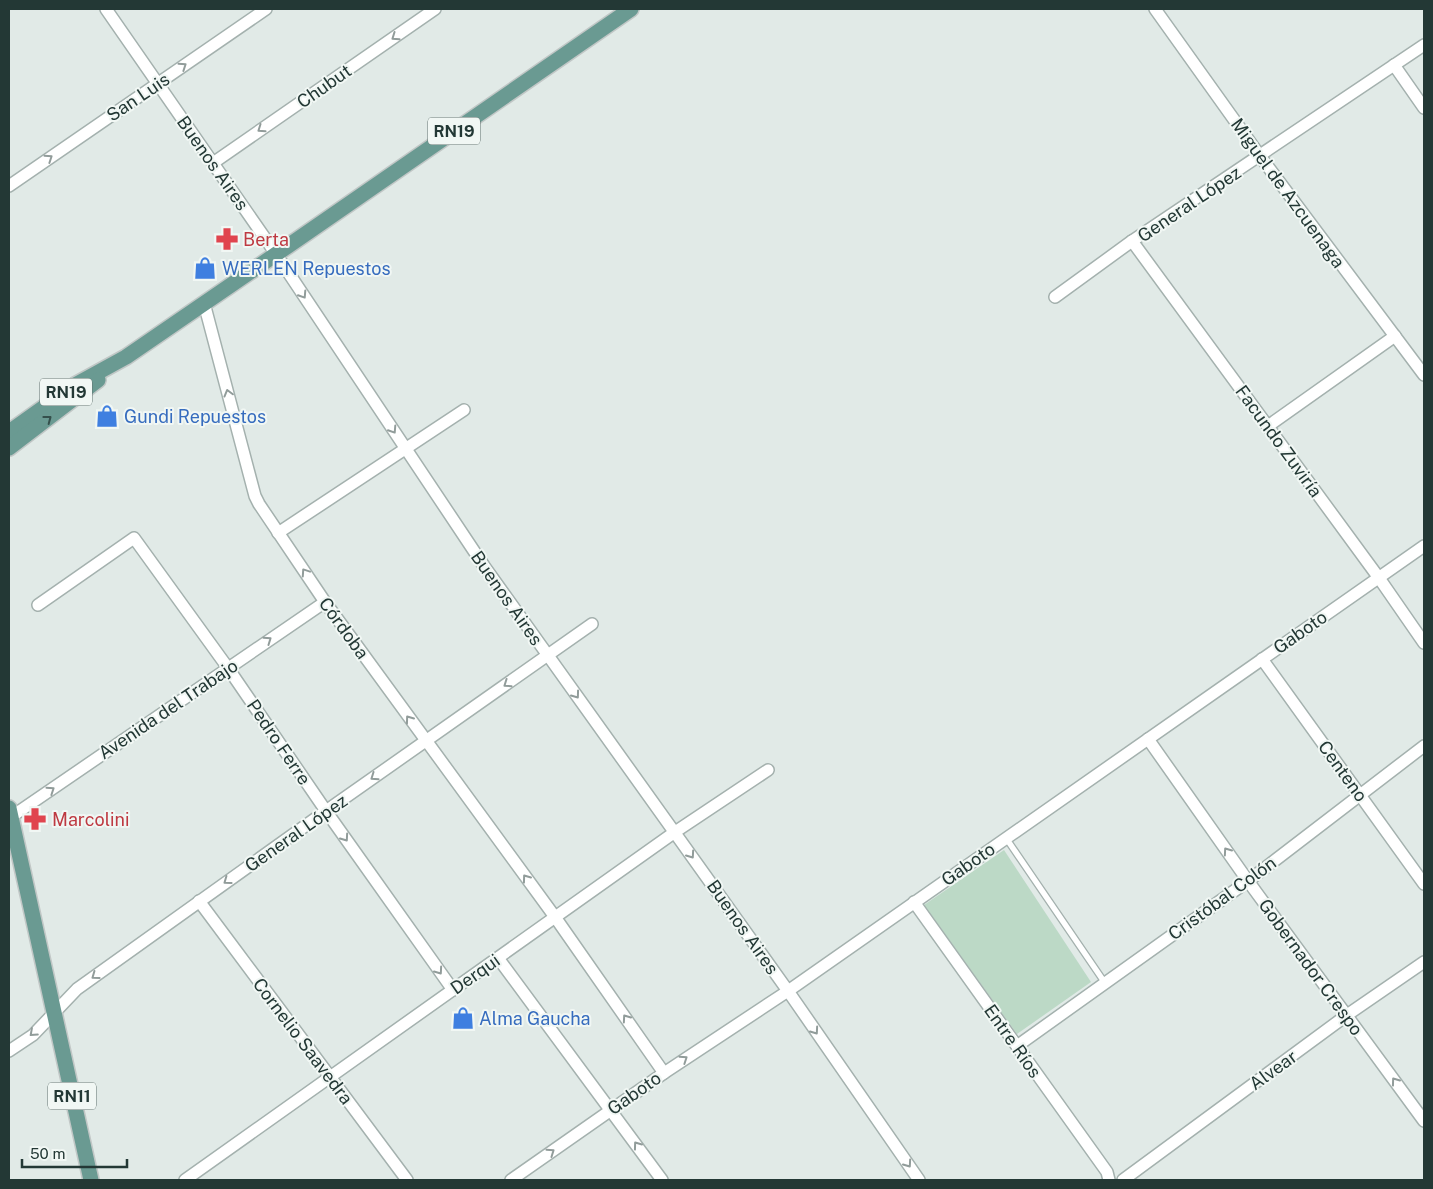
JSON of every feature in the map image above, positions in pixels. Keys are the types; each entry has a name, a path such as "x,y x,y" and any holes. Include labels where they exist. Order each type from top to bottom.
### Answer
{"main road":[{"name":"RN19","path":"9,448 81,394 126,357 628,9"},
{"name":"RN19","path":"9,432 75,385 126,357"},
{"name":"RN11","path":"10,813 90,1180"}],"street":[{"name":"Buenos Aires","path":"106,9 276,254 484,566 788,991 919,1180"},
{"name":"San Luis","path":"9,186 266,9"},
{"name":"Chubut","path":"213,163 435,9"},
{"name":"Miguel de Azcuenaga","path":"1155,9 1260,156 1424,375"},
{"name":"General López","path":"1055,297 1132,242 1424,45"},
{"path":"1394,65 1424,108"},
{"name":"Facundo Zuviría","path":"1132,242 1379,578 1424,643"},
{"name":"Córdoba","path":"204,303 255,496 325,602 555,917 664,1073"},
{"path":"1268,426 1395,336"},
{"path":"278,533 464,410"},
{"name":"Pedro Ferre","path":"38,606 134,538 228,668 326,811 453,990"},
{"name":"Gaboto","path":"511,1180 664,1073 788,991 1424,546"},
{"name":"Avenida del Trabajo","path":"10,813 325,602"},
{"name":"General López","path":"9,1051 33,1035 77,989 592,624"},
{"name":"Centeno","path":"1262,659 1424,884"},
{"name":"Gobernador Crespo","path":"1148,739 1248,881 1424,1121"},
{"name":"Cristóbal Colón","path":"1017,1046 1248,881 1424,746"},
{"name":"Derqui","path":"185,1180 675,832 768,770"},
{"name":"Cornelio Saavedra","path":"199,901 407,1180"},
{"name":"Entre Ríos","path":"914,902 1107,1172 1109,1180"},
{"path":"498,958 662,1180"},
{"name":"Alvear","path":"1123,1180 1424,962"}],"lane":[{"path":"1006,838 1106,983"}],"green space":[{"path":"1004,850 1091,982 1017,1034 924,905"}],"place":[{"name":"Berta","path":"227,239"},
{"name":"WERLEN Repuestos","path":"205,268"},
{"name":"Gundi Repuestos","path":"107,416"},
{"name":"Marcolini","path":"35,819"},
{"name":"Alma Gaucha","path":"463,1018"}]}
